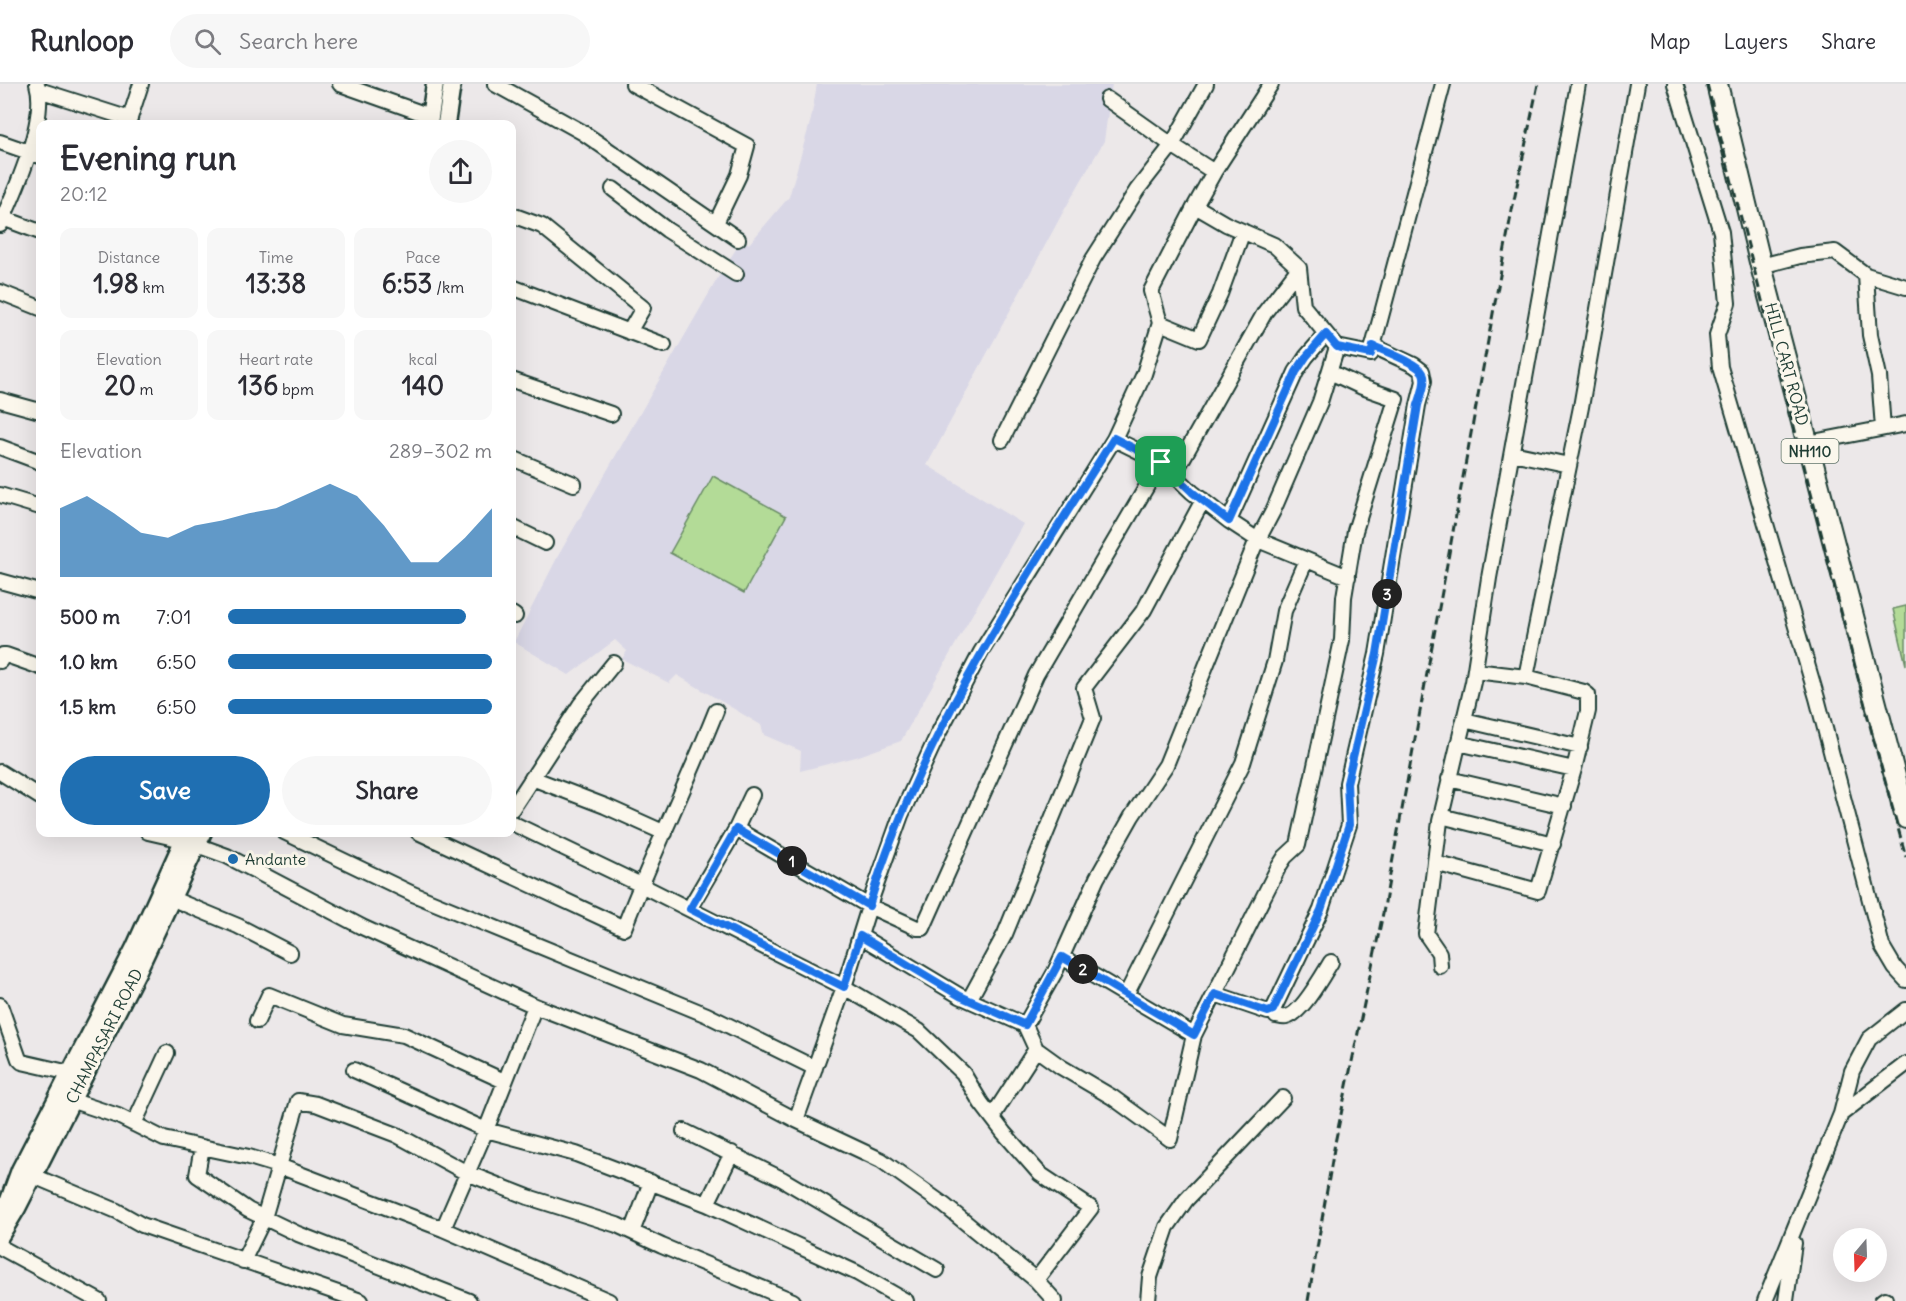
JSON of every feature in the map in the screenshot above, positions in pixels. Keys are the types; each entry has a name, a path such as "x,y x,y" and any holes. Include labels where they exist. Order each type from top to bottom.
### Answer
{"highway":[{"name":"HILL CART ROAD","path":"1717,84 1761,266 1906,818"}],"main road":[{"path":"430,120 435,84"},
{"path":"447,120 452,84"},
{"name":"CHAMPASARI ROAD","path":"0,1236 27,1173 167,895 192,838"},
{"name":"CHAMPASARI ROAD","path":"65,1098 70,1073 167,895"},
{"name":"CHAMPASARI ROAD","path":"0,1226 2,1207 27,1173"}],"street":[{"path":"130,120 141,84"},
{"path":"340,84 430,120"},
{"path":"495,84 582,132 738,239"},
{"path":"633,84 747,146 739,175 716,224"},
{"path":"1002,440 1093,258 1137,190 1172,145 1206,84"},
{"path":"796,1120 844,987 901,815 938,734 981,652 1114,438 1144,374 1160,323 1151,291 1214,172 1271,84"},
{"path":"1195,206 1274,245 1299,268 1304,306 1337,347 1371,354 1443,84"},
{"path":"1440,966 1439,953 1426,934 1442,816 1474,671 1578,84"},
{"path":"1526,677 1569,465 1637,84"},
{"path":"1675,84 1720,232 1728,303 1717,335 1720,367 1817,698 1882,946 1895,968 1906,980"},
{"path":"39,120 38,87 124,120"},
{"path":"1107,99 1214,172"},
{"path":"0,142 35,154 1,220 36,231"},
{"path":"613,189 667,230 736,274"},
{"path":"516,216 542,226 643,308 629,332"},
{"path":"1160,323 1199,339 1220,294 1243,231"},
{"path":"1761,266 1800,256 1835,252 1866,275 1906,287"},
{"path":"1174,474 1265,312 1299,268"},
{"path":"1866,275 1870,335 1879,376 1883,428"},
{"path":"516,289 663,345"},
{"path":"0,292 36,306"},
{"path":"1229,521 1296,372 1326,334"},
{"path":"1215,994 1268,1012 1273,1010 1321,910 1349,825 1347,783 1377,654 1418,405 1424,381 1422,371 1414,365 1373,346"},
{"path":"1025,1025 1062,957 1097,878 1132,816 1166,765 1330,372 1337,347"},
{"path":"860,936 969,1000 1025,1025 1036,1049 1112,1097 1170,1140 1194,1035 1278,868 1285,857 1298,845 1342,640 1344,597 1355,531 1396,399 1330,372"},
{"path":"516,381 611,414"},
{"path":"0,400 36,410"},
{"path":"1808,443 1906,424"},
{"path":"1114,438 1161,462 1229,521 1258,540 1348,577"},
{"path":"0,447 36,460"},
{"path":"1512,453 1569,465"},
{"path":"516,460 574,484"},
{"path":"736,829 869,906 917,928 923,928 1036,675 1161,462"},
{"path":"0,495 36,506"},
{"path":"969,1000 1005,934 1093,718 1084,688 1144,610 1203,500"},
{"path":"516,529 545,543"},
{"path":"1126,995 1243,762 1275,661 1284,610 1306,560"},
{"path":"0,581 36,591"},
{"path":"0,661 6,655 36,666"},
{"path":"516,803 580,705 614,663"},
{"path":"1435,863 1538,891 1574,770 1588,711 1588,696 1584,692 1526,677 1474,671"},
{"path":"429,837 624,928 640,885 716,711"},
{"path":"1464,720 1580,747"},
{"path":"1458,743 1574,770"},
{"path":"0,772 36,794"},
{"path":"532,778 605,806 664,833"},
{"path":"1449,779 1564,806"},
{"path":"689,909 736,829 752,795"},
{"path":"1442,816 1552,844"},
{"path":"516,825 844,987 919,1031 963,1073 992,1116 1040,1174 1090,1208 1036,1280"},
{"path":"294,837 413,894 707,1015 815,1068"},
{"path":"192,838 362,927 535,1006 701,1070 796,1120 881,1160 944,1205 1036,1280 1054,1301"},
{"path":"167,895 238,926 290,953"},
{"path":"1062,957 1194,1035"},
{"path":"1273,1010 1276,1016 1281,1017 1294,1013 1311,993 1331,962"},
{"path":"257,1021 269,995 343,1025 404,1035 504,1081"},
{"path":"0,1005 22,1062 70,1073"},
{"path":"443,1229 486,1130 535,1006"},
{"path":"1765,1301 1841,1114 1852,1071 1869,1039 1906,1010"},
{"path":"992,1116 1036,1049"},
{"path":"134,1124 167,1053"},
{"path":"1841,1114 1906,1064"},
{"path":"354,1070 486,1130 576,1154 707,1204 857,1273 906,1301"},
{"path":"65,1098 118,1116 164,1139 249,1157 279,1166 443,1229 609,1301"},
{"path":"1148,1301 1150,1277 1167,1227 1186,1200 1283,1098"},
{"path":"243,1261 264,1218 298,1101 316,1104 398,1135 467,1173 528,1197 617,1225 793,1301"},
{"path":"684,1131 782,1179 937,1270"},
{"path":"202,1147 197,1174 248,1210 298,1234 469,1301"},
{"path":"707,1204 732,1153"},
{"path":"27,1173 117,1211 142,1225 361,1301"},
{"path":"632,1232 651,1182"},
{"path":"1786,1301 1797,1223"},
{"path":"0,1247 99,1301"}],"shaded area":[{"path":"817,84 1112,84 1104,141 1062,214 927,465 1023,524 901,741 856,757 800,771 801,751 764,735 761,725 677,675 669,683 622,659 627,651 615,640 569,675 516,643 516,638 558,556 723,269 742,240 749,244 789,197 811,119"}],"green space":[{"path":"713,476 786,516 744,593 670,553"},
{"path":"1906,606 1906,665 1893,609"}],"railway":[{"path":"1308,1301 1335,1143 1383,913 1512,210 1538,84"},
{"path":"1707,84 1874,741 1906,857"}],"place":[{"name":"Andante","path":"233,859"}],"route":[{"path":"1326,334 1337,347 1371,354 1373,346 1414,365 1424,374 1377,654 1347,783 1349,825 1321,910 1273,1010 1268,1012 1215,994 1194,1035 1062,957 1025,1025 960,996 860,936 844,987 690,909 736,829 869,906 901,815 938,734 981,652 1114,438 1161,462 1192,492 1229,521 1296,372 1326,334"}]}
